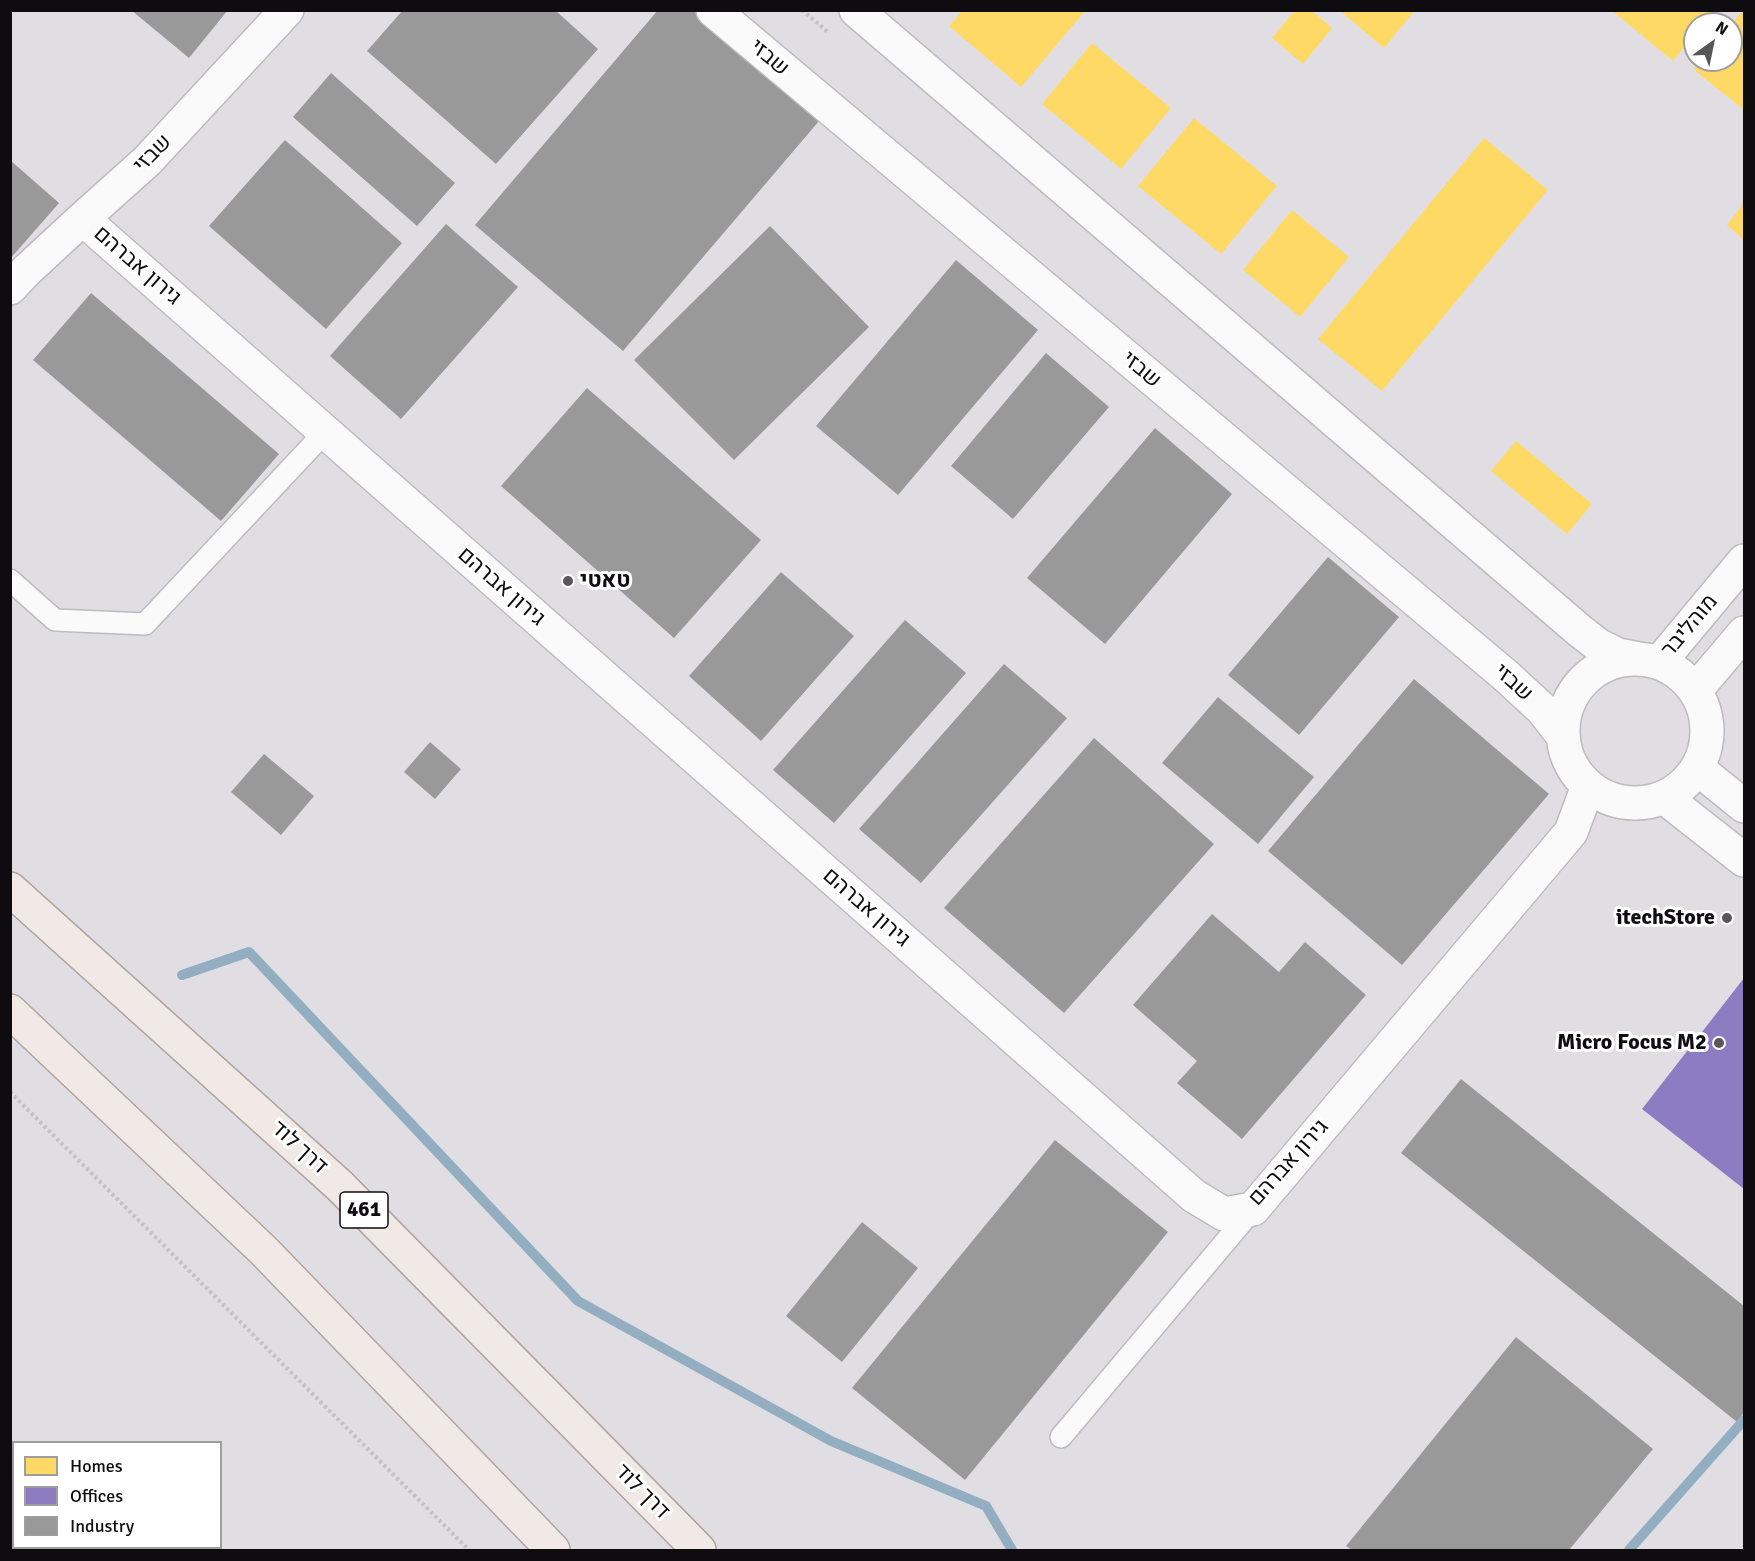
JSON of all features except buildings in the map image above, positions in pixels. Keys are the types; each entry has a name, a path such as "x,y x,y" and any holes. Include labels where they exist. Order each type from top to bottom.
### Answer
{"main road":[{"name":"דרך לוד","path":"10,889 340,1186 699,1551"},
{"path":"10,1011 264,1251 553,1551"}],"street":[{"name":"שבזי","path":"10,288 147,162 287,10"},
{"name":"שבזי","path":"713,10 1505,675 1542,709 1563,736"},
{"path":"856,10 1580,631 1598,645 1618,655 1649,661 1679,674 1695,691 1704,710 1707,729 1705,749 1697,768 1683,785 1664,797 1638,803 1611,799 1588,786 1572,766 1563,742 1564,716 1571,696 1584,679 1600,668 1619,660 1649,661"},
{"name":"גירון אברהם","path":"83,219 1194,1196 1224,1214 1253,1209 1571,832 1588,786"},
{"name":"מוהליבר","path":"1649,661 1744,561"},
{"name":"מוהליבר","path":"1695,691 1744,633"},
{"path":"1697,768 1744,806"},
{"path":"1664,797 1744,860"}],"lane":[{"path":"10,580 55,620 145,624 325,432"},
{"path":"1061,1437 1253,1209"}],"path":[{"path":"10,1092 469,1551"}],"waterway":[{"path":"182,975 249,952 578,1301 831,1441 986,1506 1012,1550"},
{"path":"1629,1550 1744,1420"}],"place":[{"name":"טאטי","path":"568,581"},
{"name":"itechStore","path":"1727,918"},
{"name":"Micro Focus M2","path":"1719,1043"}]}
